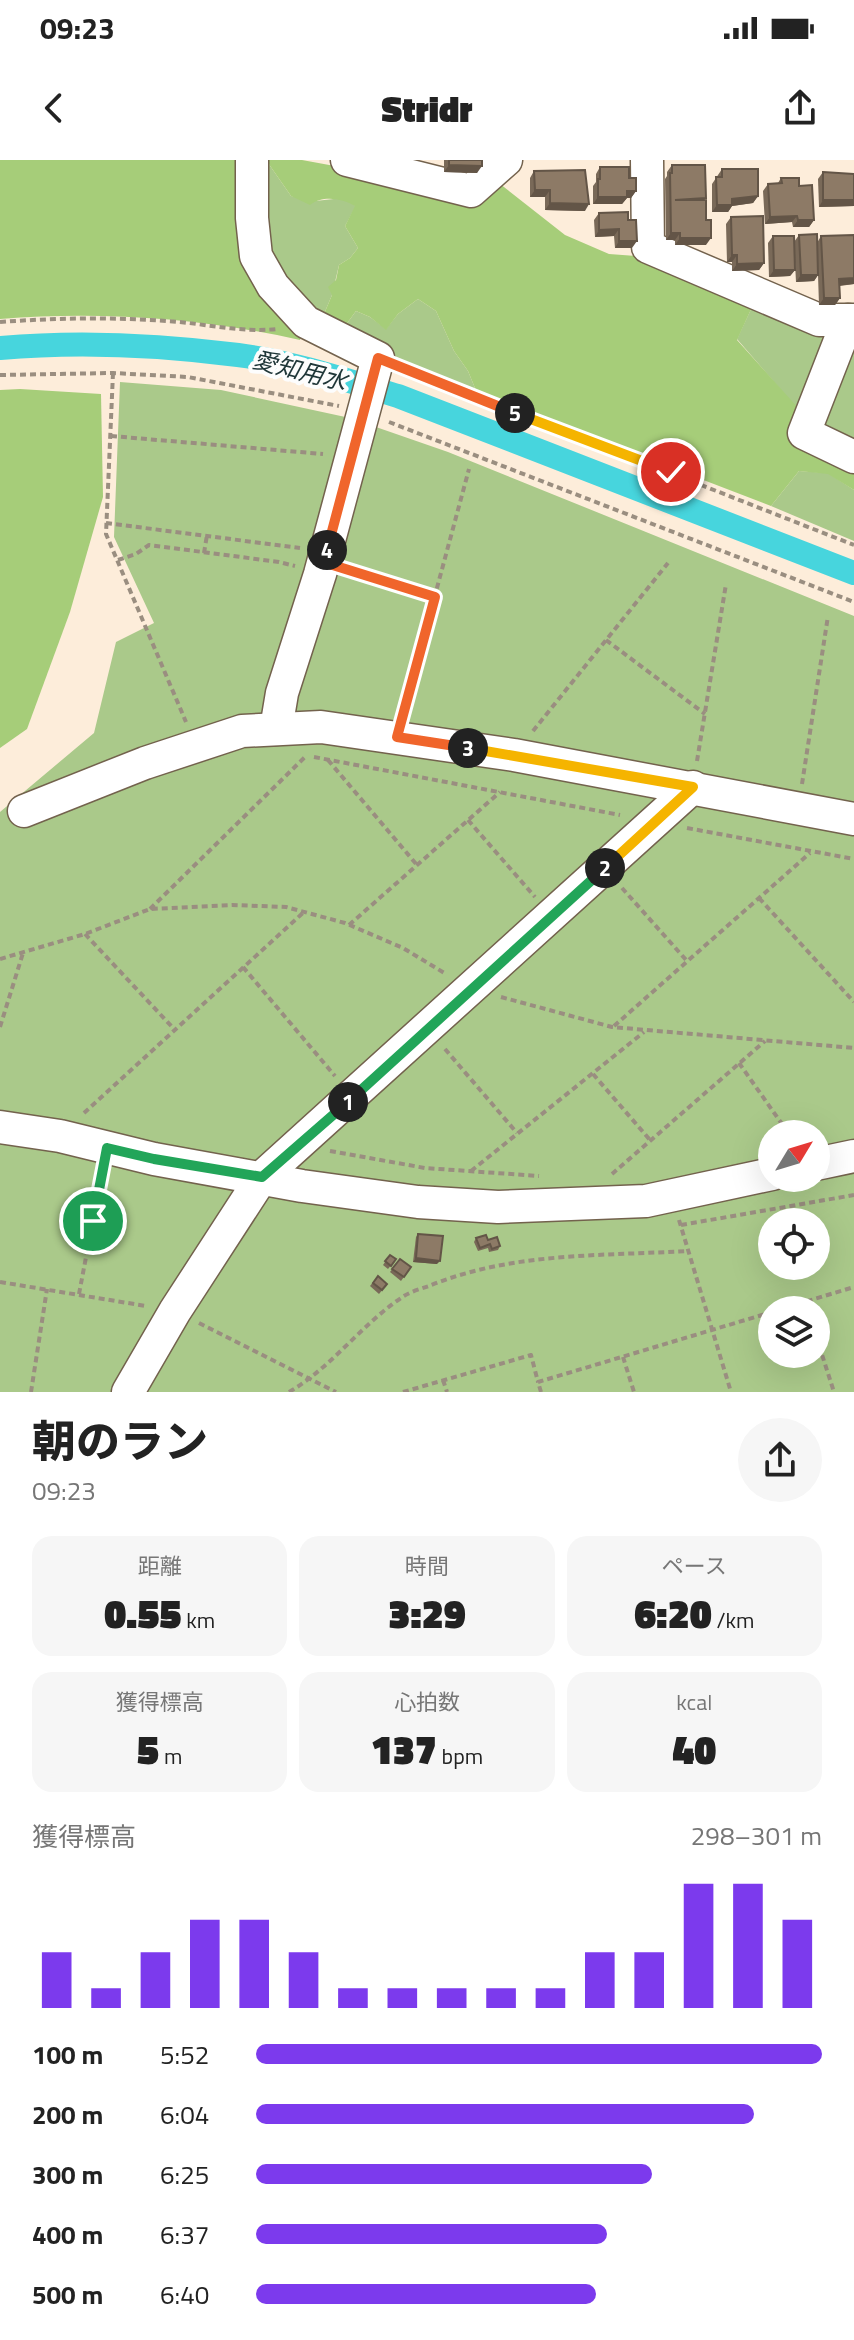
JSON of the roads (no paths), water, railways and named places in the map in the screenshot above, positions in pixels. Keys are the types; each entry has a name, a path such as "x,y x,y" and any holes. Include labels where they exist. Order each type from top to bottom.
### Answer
{"street":[{"path":"252,160 252,218 256,256 273,286 306,322 378,358 323,564 282,693 276,729"},
{"path":"347,160 471,191 506,160"},
{"path":"647,160 648,247 819,320 851,320 804,433 854,457"},
{"path":"24,811 145,763 242,731 321,727 514,755 854,819"},
{"path":"128,1392 175,1311 262,1177 693,787"},
{"path":"0,1127 60,1136 154,1159 405,1201 498,1207 646,1201 676,1210 758,1179"},
{"path":"830,1161 854,1156"}],"waterway":[{"name":"愛知用水","path":"0,348 119,345 179,349 258,358 319,372 398,396 854,573"}]}
